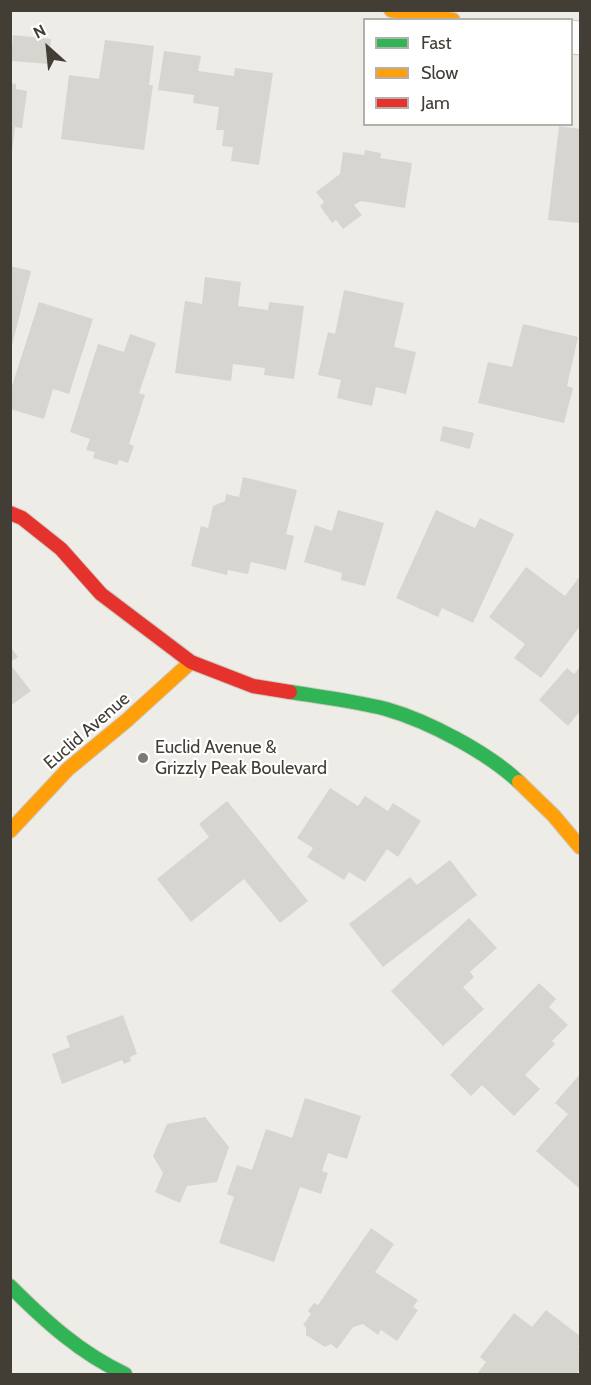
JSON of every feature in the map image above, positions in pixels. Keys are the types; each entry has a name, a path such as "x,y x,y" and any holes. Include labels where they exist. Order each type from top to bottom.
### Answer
{"street":[{"path":"391,10 441,18"},
{"path":"10,513 22,518 61,549 101,594 191,662 254,686 388,710 443,732 503,767 554,816 580,847"},
{"name":"Euclid Avenue","path":"10,831 68,769 126,721 191,662"},
{"path":"10,1286 39,1316 71,1343 113,1370 125,1374"}],"building":[{"path":"13,35 51,39 49,64 11,61"},
{"path":"105,40 154,46 149,85 153,85 144,150 61,139 69,75 99,79"},
{"path":"164,51 201,56 198,71 234,76 235,68 273,73 259,165 231,161 233,147 222,146 224,130 216,130 219,107 193,103 194,95 158,90"},
{"path":"10,83 16,84 16,89 27,91 22,128 15,127 12,152"},
{"path":"559,126 580,129 580,223 548,220"},
{"path":"365,150 381,153 380,158 412,163 405,208 361,201 354,205 362,215 343,229 336,220 332,223 320,206 324,202 316,192 340,174 343,152 364,155"},
{"path":"10,266 31,271 11,349 10,349"},
{"path":"205,277 241,282 238,306 268,310 269,302 304,306 294,379 264,375 265,368 233,364 231,381 175,373 185,301 202,304"},
{"path":"344,290 404,303 394,347 416,352 406,394 376,387 372,406 337,398 341,380 318,375 328,332 335,334"},
{"path":"39,302 93,319 69,394 53,389 44,419 10,409 10,392"},
{"path":"523,324 578,337 567,386 573,388 564,423 478,403 488,362 512,367"},
{"path":"130,334 156,343 139,393 145,395 129,444 134,446 128,463 119,460 117,465 93,458 95,452 86,450 90,439 70,432 98,344 124,352"},
{"path":"443,426 474,433 470,449 440,441"},
{"path":"243,477 297,490 286,534 294,536 286,570 251,562 248,574 228,570 227,575 191,566 201,526 208,528 213,506 225,501 226,494 239,497"},
{"path":"338,510 384,523 365,586 341,580 342,573 304,562 315,525 332,531"},
{"path":"436,510 475,528 480,518 514,534 473,623 442,608 438,617 396,598"},
{"path":"526,567 565,596 580,576 580,626 541,678 514,658 525,644 489,617"},
{"path":"10,646 18,657 10,662"},
{"path":"10,664 31,691 10,706"},
{"path":"580,667 580,711 568,726 539,700 567,668 574,674"},
{"path":"330,788 358,806 365,796 388,811 393,803 421,821 398,857 387,849 365,882 349,872 344,880 307,857 313,848 297,838"},
{"path":"227,801 308,901 280,923 244,879 191,922 157,879 209,837 199,824"},
{"path":"450,860 477,895 383,967 349,924 410,877 417,885"},
{"path":"469,918 497,948 470,972 474,977 463,987 484,1009 443,1046 391,991"},
{"path":"539,983 556,999 549,1007 568,1025 552,1041 555,1044 525,1075 540,1089 514,1116 482,1085 471,1096 450,1075"},
{"path":"123,1015 137,1054 130,1057 131,1061 124,1064 122,1060 62,1084 52,1054 70,1047 66,1036"},
{"path":"580,1074 580,1189 536,1151 568,1114 555,1103"},
{"path":"305,1098 361,1116 347,1159 328,1153 322,1171 328,1173 321,1194 300,1187 274,1262 219,1243 234,1197 227,1194 237,1165 252,1170 266,1129 292,1138"},
{"path":"205,1117 229,1147 217,1182 187,1186 180,1203 155,1192 163,1173 153,1156 167,1124"},
{"path":"371,1228 394,1244 375,1272 418,1300 413,1307 418,1310 397,1341 381,1330 378,1335 363,1324 353,1327 337,1349 331,1344 325,1347 306,1335 306,1327 303,1325 311,1314 308,1311 314,1303 318,1305"},
{"path":"546,1310 580,1336 578,1347 580,1349 580,1369 576,1374 477,1374 486,1362 480,1357 514,1313 532,1327"}],"traffic: fast":[{"path":"290,692 386,709 420,721 474,749 519,782"},
{"path":"10,1286 36,1312 78,1346 125,1374"}],"traffic: slow":[{"path":"391,10 441,18"},
{"path":"10,831 68,769 126,721 191,662"},
{"path":"519,782 554,816 580,847"}],"traffic: jam":[{"path":"10,513 22,518 61,549 101,594 191,662 253,686 290,692"}],"place":[{"name":"Euclid Avenue & Grizzly Peak Boulevard","path":"143,758"}]}
